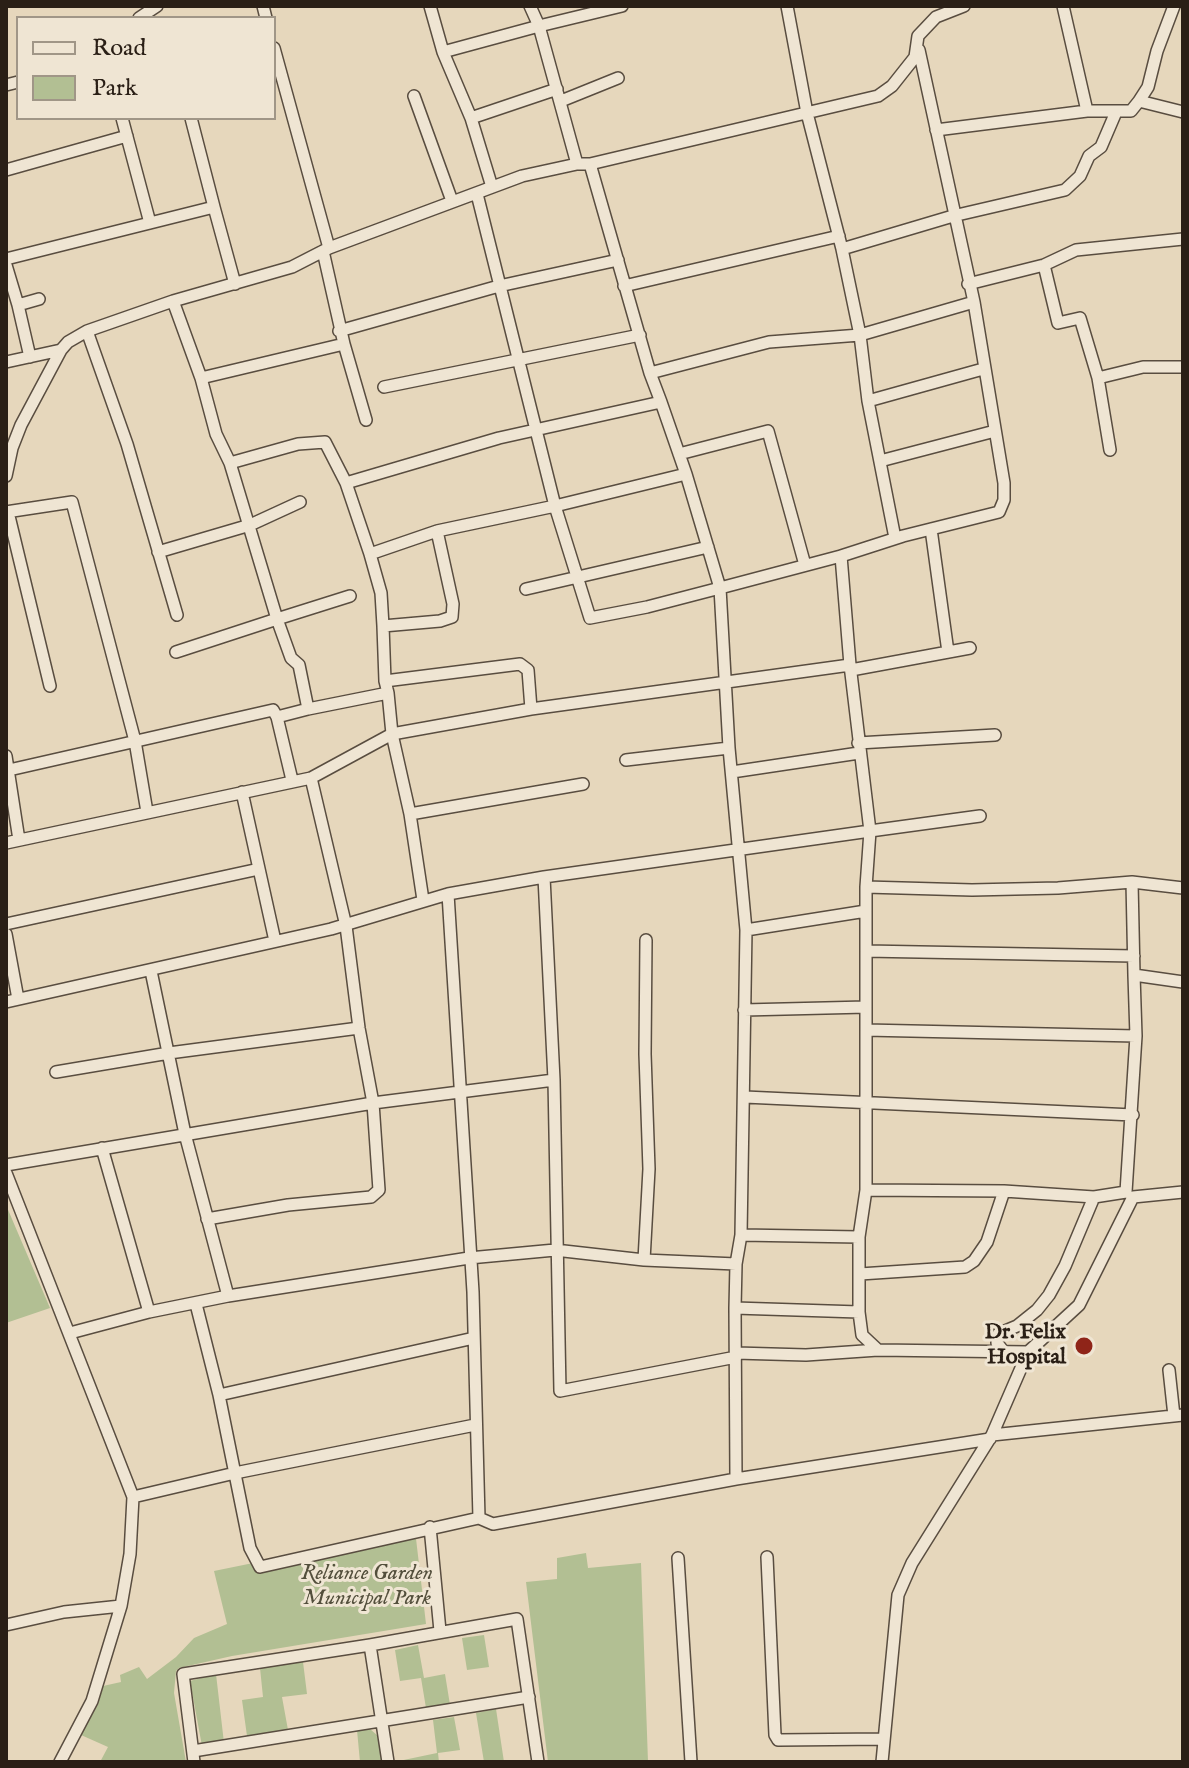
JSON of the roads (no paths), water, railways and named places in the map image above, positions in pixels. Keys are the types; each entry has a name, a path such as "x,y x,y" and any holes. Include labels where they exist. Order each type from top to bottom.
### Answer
{"street":[{"path":"142,16 160,6"},
{"path":"430,6 443,52 471,118 492,187"},
{"path":"530,6 539,26 577,164"},
{"path":"443,52 622,6"},
{"path":"787,6 807,113 839,236 860,335 868,401 895,538"},
{"path":"6,476 21,425 61,350 87,331 173,301 292,267 326,250 522,176 590,164 878,96 892,86 915,57 918,36 936,17 964,6"},
{"path":"1063,6 1087,111"},
{"path":"936,130 1087,111 1131,111 1148,87 1157,51 1174,6"},
{"path":"477,194 555,506 590,618 647,607 999,512 1004,500 1004,483 974,302 917,41"},
{"path":"276,56 326,250 339,331 366,420"},
{"path":"471,118 618,78"},
{"path":"414,96 452,201"},
{"path":"1139,101 1183,112"},
{"path":"842,249 953,216 1065,190 1080,176 1089,156 1101,147 1116,112"},
{"path":"123,120 150,223"},
{"path":"192,120 235,284"},
{"path":"6,170 127,136"},
{"path":"590,164 650,373 686,474 720,588 729,748 746,930 741,1235 736,1264 735,1308 736,1479"},
{"path":"30,357 6,262 214,207"},
{"path":"624,286 839,236"},
{"path":"968,284 1044,265 1076,250 1183,239"},
{"path":"339,331 499,286 618,260"},
{"path":"1044,265 1058,323 1080,318 1098,378 1110,450"},
{"path":"18,305 39,299"},
{"path":"173,301 201,378 216,434 230,463 277,619 291,658 299,665 308,709"},
{"path":"650,373 769,342 860,335 974,302"},
{"path":"87,331 127,444 177,615"},
{"path":"384,387 640,335"},
{"path":"201,378 344,344"},
{"path":"6,362 61,350"},
{"path":"1098,378 1143,367 1183,367"},
{"path":"868,401 983,369"},
{"path":"346,483 499,438 661,402"},
{"path":"6,429 21,425"},
{"path":"679,454 768,431 805,565"},
{"path":"880,461 995,431"},
{"path":"230,463 298,444 325,442 346,483 381,593 392,734 410,814 423,900"},
{"path":"370,554 437,531 686,474"},
{"path":"50,686 7,512 72,502 135,741 147,812"},
{"path":"158,552 250,525 300,502"},
{"path":"931,529 948,652"},
{"path":"383,626 440,621 452,617 453,604 437,531"},
{"path":"526,589 708,547"},
{"path":"841,556 858,748 870,831 866,887 866,1190 859,1237 859,1312 862,1335 878,1350"},
{"path":"176,652 350,596"},
{"path":"6,843 311,778 392,734 531,709 970,648"},
{"path":"277,717 387,687 520,664 528,670 531,709"},
{"path":"9,770 273,710 292,780"},
{"path":"732,772 858,748 995,735"},
{"path":"626,760 729,748"},
{"path":"6,756 19,840"},
{"path":"207,1219 288,1205 371,1197 379,1190 373,1103 359,1028 346,926 311,778"},
{"path":"410,814 583,784"},
{"path":"242,792 275,941"},
{"path":"6,934 12,1000 346,926 448,894 544,877 980,816"},
{"path":"6,924 259,869"},
{"path":"544,877 554,1080 560,1391 736,1355 806,1355 878,1350 1028,1352"},
{"path":"866,887 972,890 1132,882 1183,888"},
{"path":"866,1190 1004,1191 1094,1197 1126,1192 1136,1036 1132,882"},
{"path":"448,894 474,1338 479,1518"},
{"path":"746,930 866,911"},
{"path":"644,1260 649,1169 645,1054 646,940"},
{"path":"866,951 1134,956"},
{"path":"151,971 185,1134 228,1296"},
{"path":"1134,975 1183,982"},
{"path":"744,1010 866,1007"},
{"path":"56,1072 169,1053 359,1028"},
{"path":"866,1030 1136,1036"},
{"path":"6,1165 373,1103 554,1080"},
{"path":"745,1097 1133,1115"},
{"path":"102,1148 149,1312"},
{"path":"6,1173 133,1497 130,1554 121,1606 92,1701 60,1762"},
{"path":"860,1274 965,1267 974,1261 987,1242 1004,1191"},
{"path":"882,1762 898,1595 912,1563 991,1437 1028,1352 1079,1305 1133,1197 1183,1192"},
{"path":"1004,1352 997,1343 998,1334 1017,1326 1037,1310 1049,1295 1065,1266 1094,1197"},
{"path":"741,1235 859,1237"},
{"path":"70,1333 149,1312 228,1296 469,1258 555,1250 644,1260 736,1264"},
{"path":"196,1304 219,1395 250,1548 260,1567 479,1518 493,1524 736,1479 991,1437 1178,1415 1169,1370"},
{"path":"735,1308 859,1312"},
{"path":"219,1395 474,1338"},
{"path":"133,1497 235,1473 475,1425"},
{"path":"430,1527 440,1631"},
{"path":"767,1557 775,1735 778,1740 884,1739"},
{"path":"678,1558 691,1762"},
{"path":"6,1625 64,1612 121,1606"},
{"path":"529,1697 193,1756 183,1674 517,1619 529,1697 538,1762"},
{"path":"370,1645 388,1762"}],"place":[{"name":"Dr. Felix Hospital","path":"1084,1346"}],"park label":[{"name":"Reliance Garden Municipal Park","path":"367,1586"}]}
